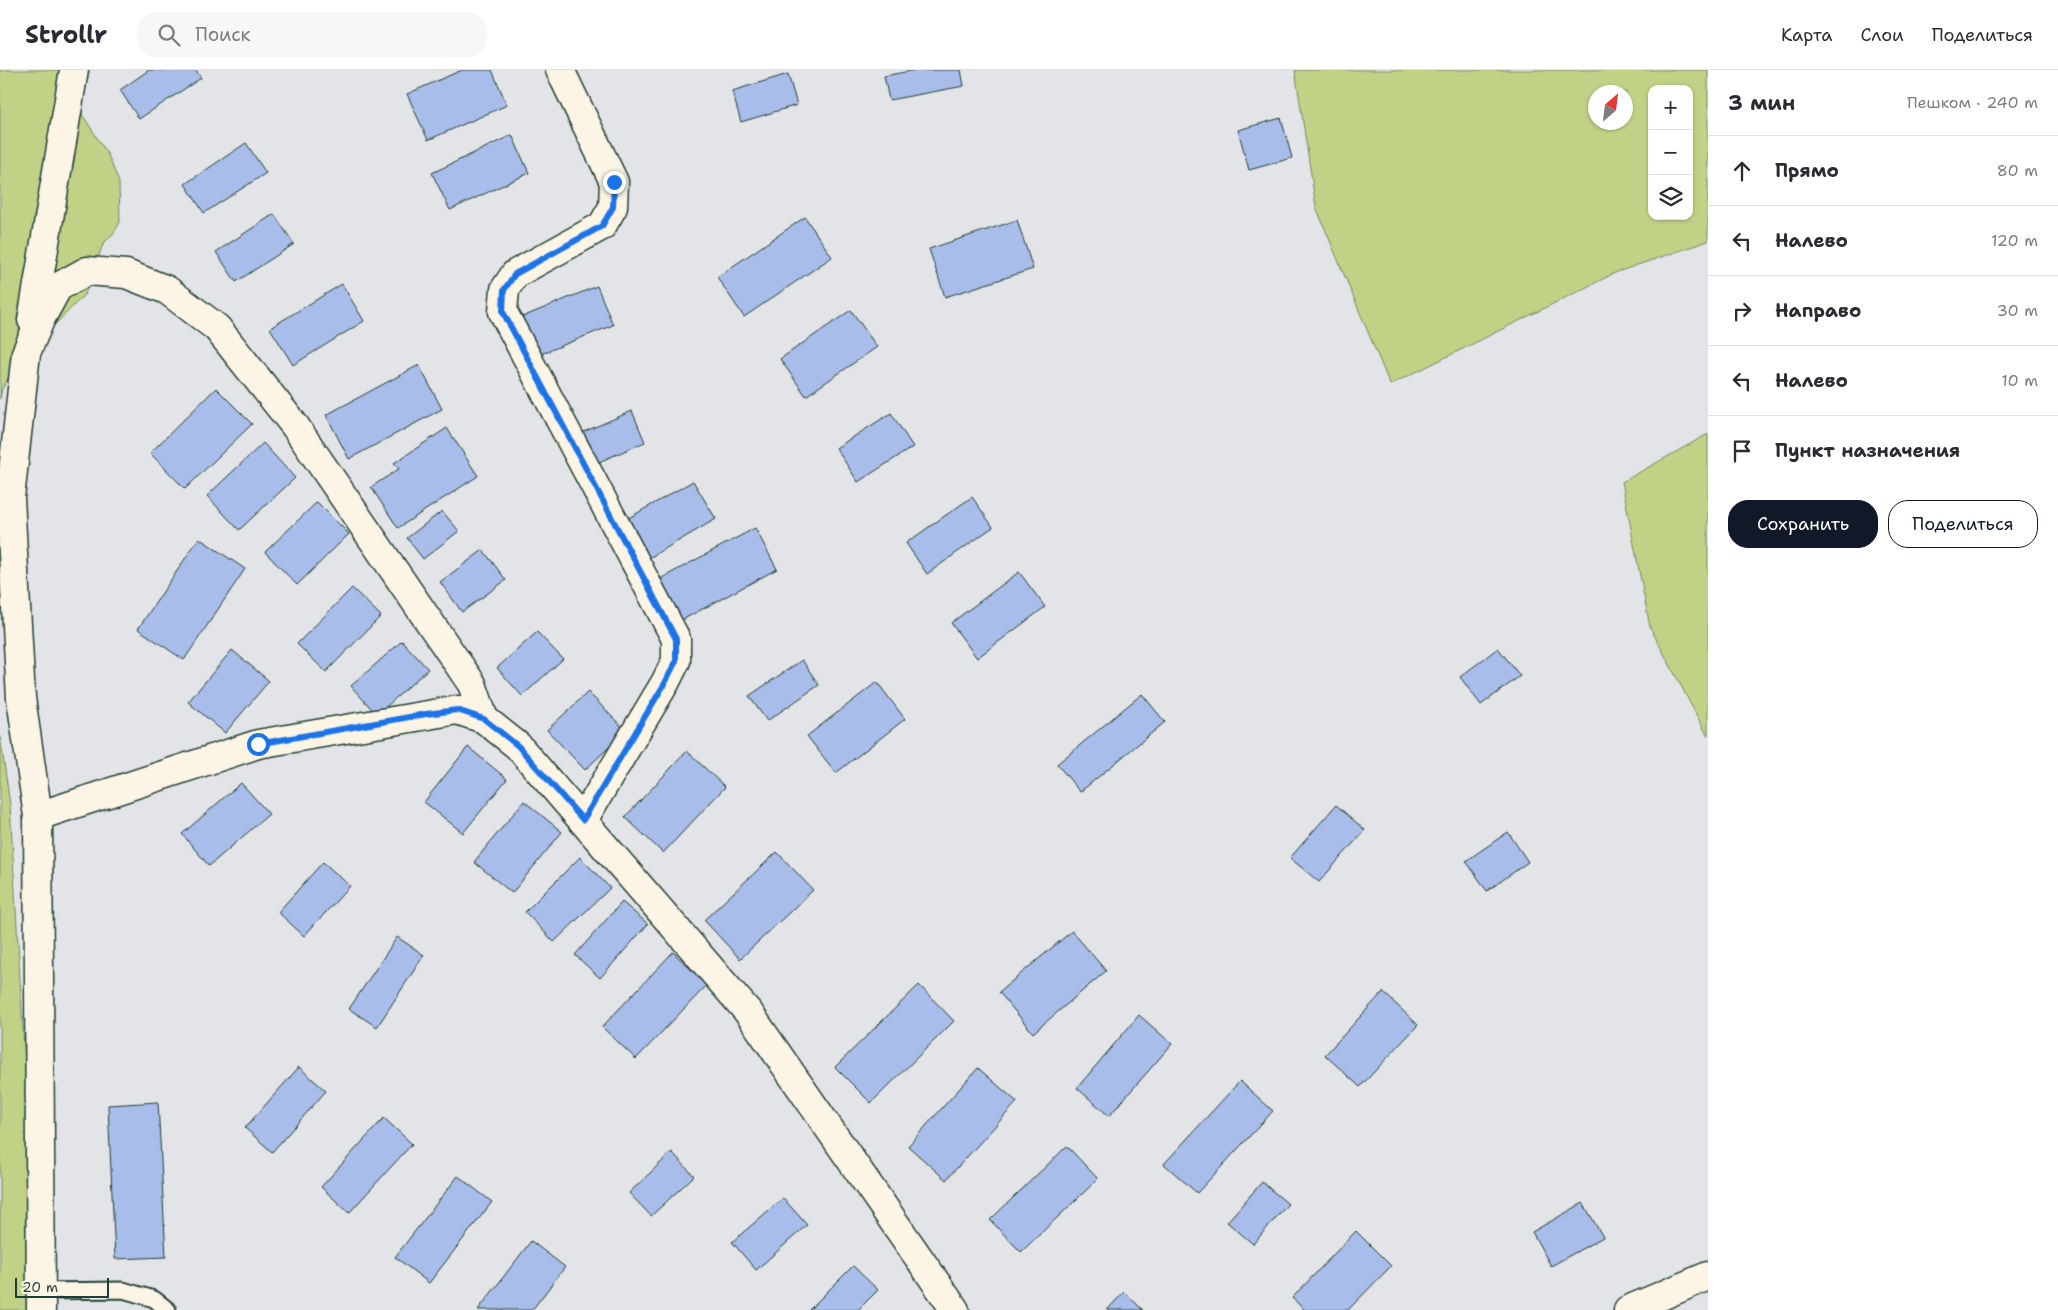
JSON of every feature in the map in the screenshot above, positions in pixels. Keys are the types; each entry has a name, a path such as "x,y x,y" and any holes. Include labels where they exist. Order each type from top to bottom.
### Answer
{"street":[{"path":"40,1300 38,816 21,698 10,498 26,353 74,70"},
{"path":"560,70 614,182 613,207 602,226 515,274 504,290 503,312 676,639 676,661 665,683 583,820"},
{"path":"26,353 41,318 58,286 87,271 126,274 168,290 217,328 295,426 472,684 484,719"},
{"path":"38,816 258,744 457,710 484,719 518,746 749,1013 955,1310"},
{"path":"1628,1310 1708,1276"}],"lane":[{"path":"40,1300 123,1290 154,1299 168,1310"}],"green space":[{"path":"0,70 74,70 82,114 108,155 119,182 120,222 113,234 103,244 85,294 16,364 2,389 0,399"},
{"path":"1295,70 1708,70 1708,241 1617,272 1390,385 1316,207"},
{"path":"1708,434 1708,737 1650,627 1622,482"},
{"path":"0,735 10,805 26,1083 32,1310 0,1310"}],"building":[{"path":"149,70 196,70 201,78 139,119 120,90"},
{"path":"462,70 492,70 507,105 428,140 407,94"},
{"path":"915,70 961,70 964,86 889,100 884,76"},
{"path":"788,74 797,105 741,122 732,91"},
{"path":"1281,118 1292,158 1249,170 1238,130"},
{"path":"512,135 529,173 450,210 432,173"},
{"path":"246,143 266,173 204,213 185,184"},
{"path":"274,214 294,244 236,282 216,252"},
{"path":"805,217 832,257 744,317 717,277"},
{"path":"1017,220 1033,269 945,297 929,249"},
{"path":"342,284 364,321 293,365 270,328"},
{"path":"597,286 613,325 536,356 520,318"},
{"path":"851,310 877,347 806,396 780,359"},
{"path":"419,365 442,409 349,459 326,415"},
{"path":"216,388 252,424 185,489 150,453"},
{"path":"632,411 645,442 592,465 579,434"},
{"path":"891,413 913,447 858,482 836,448"},
{"path":"447,428 478,476 398,528 371,487 399,469 394,463"},
{"path":"263,443 295,478 239,530 207,496"},
{"path":"693,481 716,519 649,558 627,519"},
{"path":"972,497 993,527 927,574 906,543"},
{"path":"317,502 349,534 297,585 265,552"},
{"path":"442,511 459,531 423,559 407,538"},
{"path":"755,528 777,569 682,620 660,579"},
{"path":"199,538 245,569 184,660 138,629"},
{"path":"483,550 506,580 462,612 440,582"},
{"path":"1019,572 1045,607 977,658 951,623"},
{"path":"352,588 381,616 326,672 297,644"},
{"path":"537,632 563,659 522,696 497,668"},
{"path":"402,641 428,669 377,715 351,686"},
{"path":"1498,648 1520,676 1481,705 1460,677"},
{"path":"232,650 269,681 225,733 188,702"},
{"path":"802,660 819,685 767,721 749,696"},
{"path":"877,682 905,719 836,773 807,736"},
{"path":"588,692 626,731 585,770 547,730"},
{"path":"1142,694 1165,722 1080,792 1057,764"},
{"path":"468,747 507,779 463,833 424,802"},
{"path":"687,751 725,787 663,853 625,817"},
{"path":"241,783 269,814 209,866 182,834"},
{"path":"524,801 562,832 512,893 474,862"},
{"path":"1336,805 1365,830 1319,882 1290,858"},
{"path":"1508,832 1528,862 1487,891 1466,861"},
{"path":"777,852 813,890 740,959 704,920"},
{"path":"580,857 610,888 554,942 525,912"},
{"path":"323,862 350,886 304,936 278,912"},
{"path":"622,902 648,924 600,978 575,955"},
{"path":"1072,931 1106,971 1033,1033 999,992"},
{"path":"397,937 424,955 377,1027 349,1009"},
{"path":"673,952 707,985 636,1059 602,1027"},
{"path":"919,985 954,1021 871,1103 835,1067"},
{"path":"1383,992 1418,1025 1360,1087 1325,1055"},
{"path":"1139,1015 1172,1044 1109,1116 1077,1088"},
{"path":"299,1067 326,1091 272,1152 245,1128"},
{"path":"978,1068 1017,1102 946,1180 908,1146"},
{"path":"1240,1081 1273,1111 1197,1193 1164,1164"},
{"path":"158,1102 166,1257 115,1259 108,1105"},
{"path":"384,1118 412,1144 349,1213 321,1187"},
{"path":"1067,1146 1098,1179 1021,1252 990,1220"},
{"path":"672,1152 694,1176 651,1216 629,1193"},
{"path":"458,1176 492,1202 429,1283 395,1257"},
{"path":"1262,1182 1288,1204 1253,1244 1227,1222"},
{"path":"783,1198 807,1225 756,1270 732,1242"},
{"path":"1583,1203 1603,1237 1551,1266 1532,1232"},
{"path":"1356,1231 1391,1266 1348,1310 1305,1310 1292,1298"},
{"path":"531,1241 565,1267 532,1310 478,1310"},
{"path":"853,1266 878,1290 858,1310 809,1310"},
{"path":"1124,1292 1143,1310 1107,1310"}],"route":[{"path":"258,744 457,710 484,719 518,746 583,820 665,683 676,661 676,639 503,312 504,290 515,274 602,226 613,207 614,182"}]}
